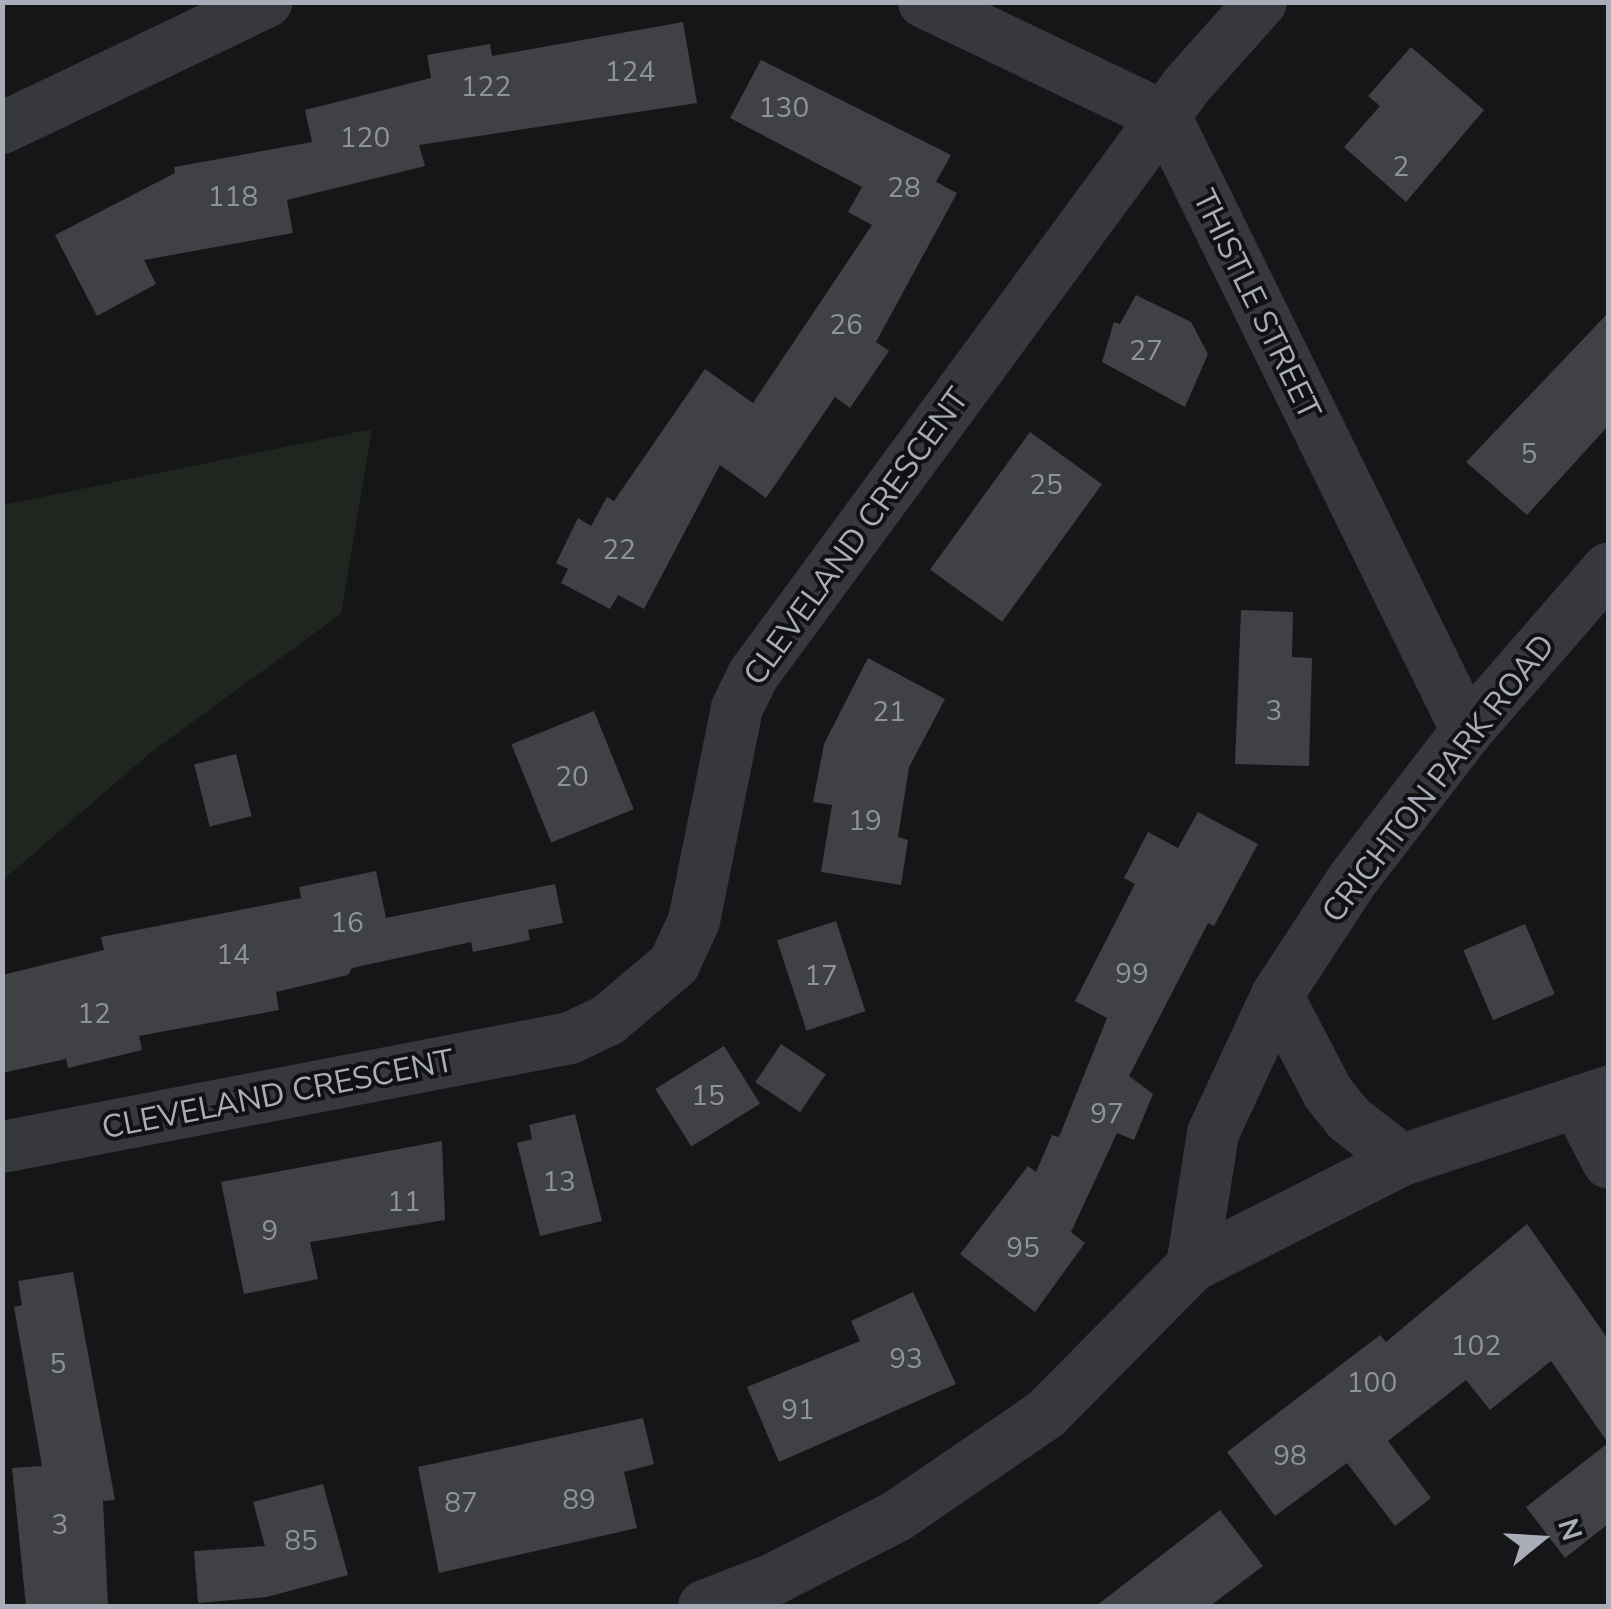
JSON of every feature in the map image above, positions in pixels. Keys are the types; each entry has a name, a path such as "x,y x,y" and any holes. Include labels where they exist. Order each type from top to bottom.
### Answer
{"street":[{"path":"2,128 266,2"},
{"path":"924,2 1166,118"},
{"name":"CLEVELAND CRESCENT","path":"2,1148 570,1038 608,1020 674,964 694,922 737,708 753,675 1166,118 1260,2"},
{"name":"THISTLE STREET","path":"1166,118 1467,732"},
{"name":"CRICHTON PARK ROAD","path":"1192,1266 1214,1133 1277,995 1353,879 1467,732 1608,568"},
{"path":"1277,995 1328,1093 1349,1119 1402,1160"},
{"path":"704,1606 897,1516 1046,1414 1192,1266 1402,1160 1593,1097 1608,1162"}],"shaded area":[{"path":"372,429 341,614 150,753 3,880 3,505"}],"building":[{"path":"683,22 697,103 419,145 425,166 287,200 293,233 144,260 156,284 97,316 55,235 175,173 174,167 312,142 305,110 431,78 427,55 490,44 492,56"},
{"path":"1411,47 1484,110 1406,202 1344,147 1380,106 1368,96"},
{"path":"761,60 951,155 936,182 957,193 876,342 889,351 850,408 835,397 766,498 720,465 644,609 618,595 610,609 561,583 568,569 556,563 578,518 591,526 607,497 614,501 705,369 753,403 872,225 848,212 862,187 730,118"},
{"path":"1136,295 1191,322 1208,354 1185,407 1102,362 1114,322 1120,324"},
{"path":"1608,313 1608,426 1527,515 1466,462"},
{"path":"1030,432 1102,484 1002,622 930,570"},
{"path":"1241,610 1293,612 1292,657 1312,658 1309,766 1235,764"},
{"path":"868,658 945,699 909,767 898,837 908,840 901,885 821,872 832,805 813,802 824,744"},
{"path":"594,711 634,809 551,843 511,744"},
{"path":"236,754 251,816 210,827 194,764"},
{"path":"1198,812 1258,844 1214,926 1208,923 1129,1076 1153,1094 1134,1140 1117,1133 1071,1232 1085,1243 1035,1312 960,1254 1028,1166 1036,1172 1052,1135 1059,1137 1107,1018 1075,1001 1135,884 1124,878 1148,832 1178,848"},
{"path":"376,871 386,918 555,884 563,923 528,930 530,940 473,952 471,942 352,968 348,975 276,992 279,1010 139,1036 142,1050 68,1068 66,1059 2,1073 2,975 104,950 101,937 301,898 299,887"},
{"path":"836,921 865,1011 806,1031 777,940"},
{"path":"1525,924 1555,994 1493,1020 1463,950"},
{"path":"781,1044 826,1074 800,1112 755,1082"},
{"path":"724,1046 760,1104 691,1147 655,1089"},
{"path":"575,1114 602,1221 540,1236 517,1143 532,1139 529,1125"},
{"path":"442,1141 445,1220 310,1242 318,1279 244,1294 221,1182"},
{"path":"1527,1224 1608,1339 1608,1443 1551,1361 1490,1410 1466,1380 1388,1441 1431,1498 1395,1526 1347,1463 1275,1516 1227,1452 1380,1335 1386,1342"},
{"path":"73,1272 115,1500 103,1501 108,1606 26,1606 12,1468 42,1466 14,1307 22,1305 18,1281"},
{"path":"913,1292 956,1384 779,1462 747,1387 860,1341 851,1321"},
{"path":"643,1418 654,1464 624,1472 637,1528 439,1573 418,1467"},
{"path":"1608,1443 1608,1524 1565,1558 1526,1507"},
{"path":"323,1484 348,1575 267,1597 198,1603 194,1551 265,1546 253,1502"},
{"path":"1220,1510 1263,1566 1210,1606 1096,1606"}]}
